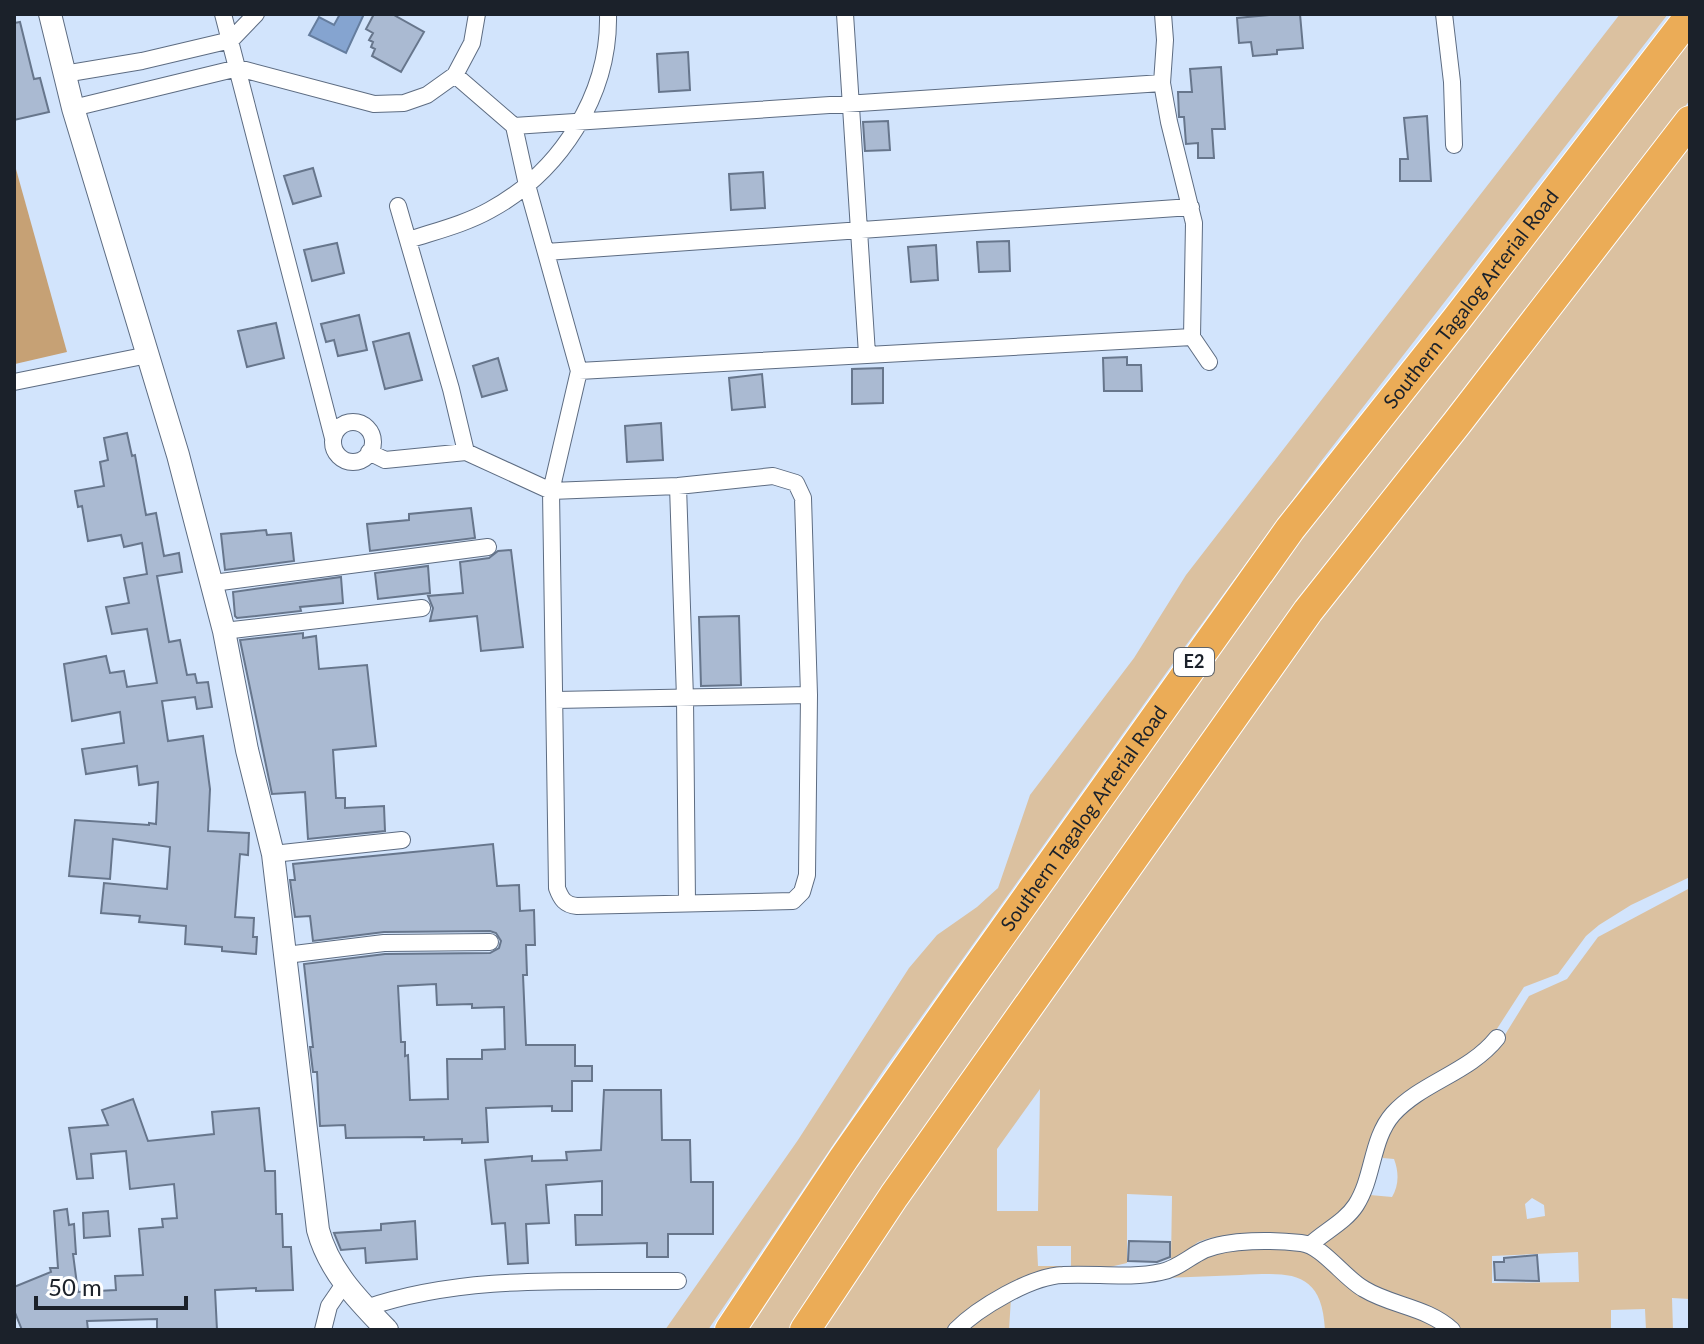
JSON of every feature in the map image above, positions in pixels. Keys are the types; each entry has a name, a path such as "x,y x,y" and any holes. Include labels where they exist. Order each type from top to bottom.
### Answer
{"highway":[{"name":"Southern Tagalog Arterial Road","path":"730,1330 844,1158 1282,540 1690,16"},
{"path":"805,1330 894,1196 1308,611 1690,121"}],"street":[{"path":"50,14 73,108 148,355 224,631 247,750 273,854 318,1230 344,1284 387,1330"},
{"path":"223,14 336,453 349,461 357,461 372,447 371,434 357,422 339,427 333,438"},
{"path":"64,74 165,56 231,40 256,14"},
{"path":"73,108 238,68 357,100 389,105 404,103 427,95 455,75 472,43 477,14"},
{"path":"409,240 474,218 527,185 556,156 579,123 594,93 605,59 608,14"},
{"path":"845,14 867,354"},
{"path":"1163,14 1162,83 1194,223 1192,337 1209,362"},
{"path":"1444,14 1452,82 1454,145"},
{"path":"165,56 172,84"},
{"path":"369,452 385,460 466,452 551,491 678,486 773,476 796,483 803,498 809,695 805,888 799,897 784,902 577,906 569,905 560,897 557,888 551,491 579,371 527,185 514,126 455,75"},
{"path":"514,126 1162,83"},
{"path":"398,206 466,452"},
{"path":"546,252 1191,207"},
{"path":"579,371 1192,337"},
{"path":"14,382 148,355"},
{"path":"678,486 685,698 687,903"},
{"path":"213,583 488,547"},
{"path":"224,631 422,608"},
{"path":"555,700 809,695"},
{"path":"273,854 402,840"},
{"path":"286,955 384,943 490,942"},
{"path":"1310,1245 1345,1218 1357,1204 1383,1130 1393,1115 1417,1096 1471,1063 1497,1038"},
{"path":"956,1330 975,1311 1043,1278 1155,1273 1169,1270 1195,1254 1226,1243 1310,1245 1362,1289 1429,1315 1452,1330"},
{"path":"366,1308 411,1295 474,1285 678,1281"},
{"path":"323,1330 329,1306 344,1284"}],"shaded area":[{"path":"1620,14 1668,14 1322,460 1181,652 887,1065 708,1330 665,1330 798,1140 909,968 937,935 998,888 1030,795 1134,658 1186,575"},
{"path":"1690,32 1690,100 1449,413 885,1186 789,1330 743,1330 848,1170 1295,539"},
{"path":"1690,144 1690,877 1631,905 1599,925 1586,936 1558,974 1524,987 1480,1050 1406,1095 1350,1208 1310,1235 1295,1238 1240,1235 1210,1238 1198,1242 1171,1263 1172,1196 1127,1194 1127,1263 1101,1269 1055,1271 950,1330 819,1330 898,1209 1317,620","holes":["1040,1089 1038,1211 997,1211 997,1149","1037,1246 1071,1246 1071,1266 1038,1266"]},
{"path":"14,162 67,352 15,364 14,363"},
{"path":"1690,888 1690,1299 1672,1298 1673,1330 1646,1330 1645,1309 1611,1310 1611,1330 1459,1330 1388,1297 1326,1252 1322,1241 1370,1195 1392,1197 1397,1184 1396,1164 1394,1159 1383,1158 1381,1150 1395,1122 1421,1099 1465,1074 1498,1046 1529,996 1567,979 1598,937","holes":["1532,1198 1544,1205 1545,1216 1527,1219 1525,1204","1578,1252 1579,1282 1492,1283 1492,1256"]},
{"path":"1230,1248 1309,1251 1445,1330 1325,1330 1317,1295 1310,1285 1288,1275 1165,1278 1194,1260"},
{"path":"1011,1298 1009,1330 964,1330"}],"water":[{"path":"340,14 364,14 346,53 309,35 319,17 334,25"}],"building":[{"path":"374,14 392,14 424,32 401,72 372,56 375,49 369,40 373,33 366,29"},
{"path":"1300,14 1303,48 1253,56 1251,42 1239,43 1237,18"},
{"path":"20,22 34,79 40,78 49,112 14,120 14,23"},
{"path":"688,52 690,90 659,92 657,54"},
{"path":"1221,67 1225,129 1212,129 1214,158 1198,158 1198,143 1186,144 1184,117 1179,117 1178,92 1192,92 1190,69"},
{"path":"1427,116 1431,181 1400,181 1400,159 1408,159 1404,118"},
{"path":"888,121 890,150 865,151 863,122"},
{"path":"313,168 321,196 293,204 284,176"},
{"path":"763,172 765,208 731,210 729,174"},
{"path":"1009,241 1010,271 979,272 977,242"},
{"path":"337,243 344,273 312,281 304,250"},
{"path":"936,245 938,280 911,282 908,247"},
{"path":"359,315 367,350 338,356 334,340 326,342 321,324"},
{"path":"276,323 284,358 247,367 238,331"},
{"path":"409,333 422,380 385,389 373,342"},
{"path":"1127,357 1127,365 1141,365 1142,391 1104,391 1103,358"},
{"path":"498,358 507,390 482,397 473,366"},
{"path":"883,368 883,403 852,404 852,369"},
{"path":"762,374 765,407 732,410 729,378"},
{"path":"661,423 663,460 627,462 625,426"},
{"path":"127,433 132,456 135,455 146,515 156,513 164,556 179,553 182,572 157,576 169,642 180,640 187,675 195,674 197,683 208,682 212,707 197,709 195,697 162,701 168,741 203,736 210,789 208,831 249,833 248,855 240,854 235,917 254,918 256,954 185,944 186,926 139,922 140,916 101,913 104,883 167,889 170,847 113,839 110,879 69,876 75,820 156,824 158,782 139,785 137,766 86,774 82,749 124,743 120,712 72,721 64,664 106,656 110,673 124,671 127,687 157,683 147,629 112,634 106,607 129,603 124,578 147,574 142,543 124,547 121,535 88,541 82,506 78,507 75,491 104,486 100,462 108,460 104,438"},
{"path":"471,508 475,538 370,551 367,524 409,520 409,514"},
{"path":"266,530 267,535 291,533 294,561 225,570 221,534"},
{"path":"511,550 523,647 481,651 477,616 430,621 433,608 428,596 463,593 460,562 489,558 498,551"},
{"path":"428,566 430,593 378,599 375,573"},
{"path":"341,577 343,603 300,607 301,611 235,616 233,592"},
{"path":"739,616 741,685 701,686 699,617"},
{"path":"303,633 303,638 316,636 319,669 367,665 376,746 333,750 336,798 345,798 345,808 384,806 385,831 308,839 305,792 272,794 240,640"},
{"path":"493,844 497,886 519,885 520,911 534,910 535,945 526,945 527,975 523,975 526,1045 575,1045 575,1066 592,1066 592,1081 572,1081 572,1111 552,1111 552,1106 486,1108 488,1142 462,1143 462,1139 424,1140 424,1137 346,1138 345,1125 320,1126 304,964 385,954 490,953 499,948 501,941 496,933 490,931 384,932 313,941 310,916 295,917 290,880 295,880 293,864","holes":["436,984 437,1005 504,1007 505,1049 482,1050 482,1059 447,1059 448,1099 410,1100 408,1055 405,1056 405,1042 401,1042 398,986"]},
{"path":"604,1090 661,1090 662,1140 690,1140 691,1182 713,1182 713,1234 668,1234 668,1257 647,1257 647,1243 576,1245 575,1215 602,1215 602,1181 546,1185 549,1223 526,1224 528,1263 508,1264 505,1223 492,1224 485,1160 532,1156 532,1161 567,1160 566,1152 601,1150"},
{"path":"133,1099 148,1141 214,1134 212,1112 259,1108 265,1171 275,1171 276,1214 282,1214 283,1247 291,1247 293,1290 215,1290 217,1330 157,1330 157,1319 87,1321 88,1330 22,1330 14,1310 14,1287 51,1272 50,1268 58,1268 54,1211 67,1209 69,1225 74,1224 76,1254 73,1254 78,1292 116,1290 115,1276 143,1275 139,1229 163,1227 162,1219 177,1218 174,1184 130,1189 126,1151 91,1154 93,1178 77,1179 69,1128 108,1125 102,1110"},
{"path":"108,1211 110,1236 84,1238 83,1213"},
{"path":"415,1221 417,1259 366,1263 365,1248 341,1250 334,1233 381,1230 381,1224"},
{"path":"1129,1241 1170,1242 1170,1257 1157,1262 1128,1261"},
{"path":"1537,1255 1539,1281 1495,1280 1494,1262"}]}
